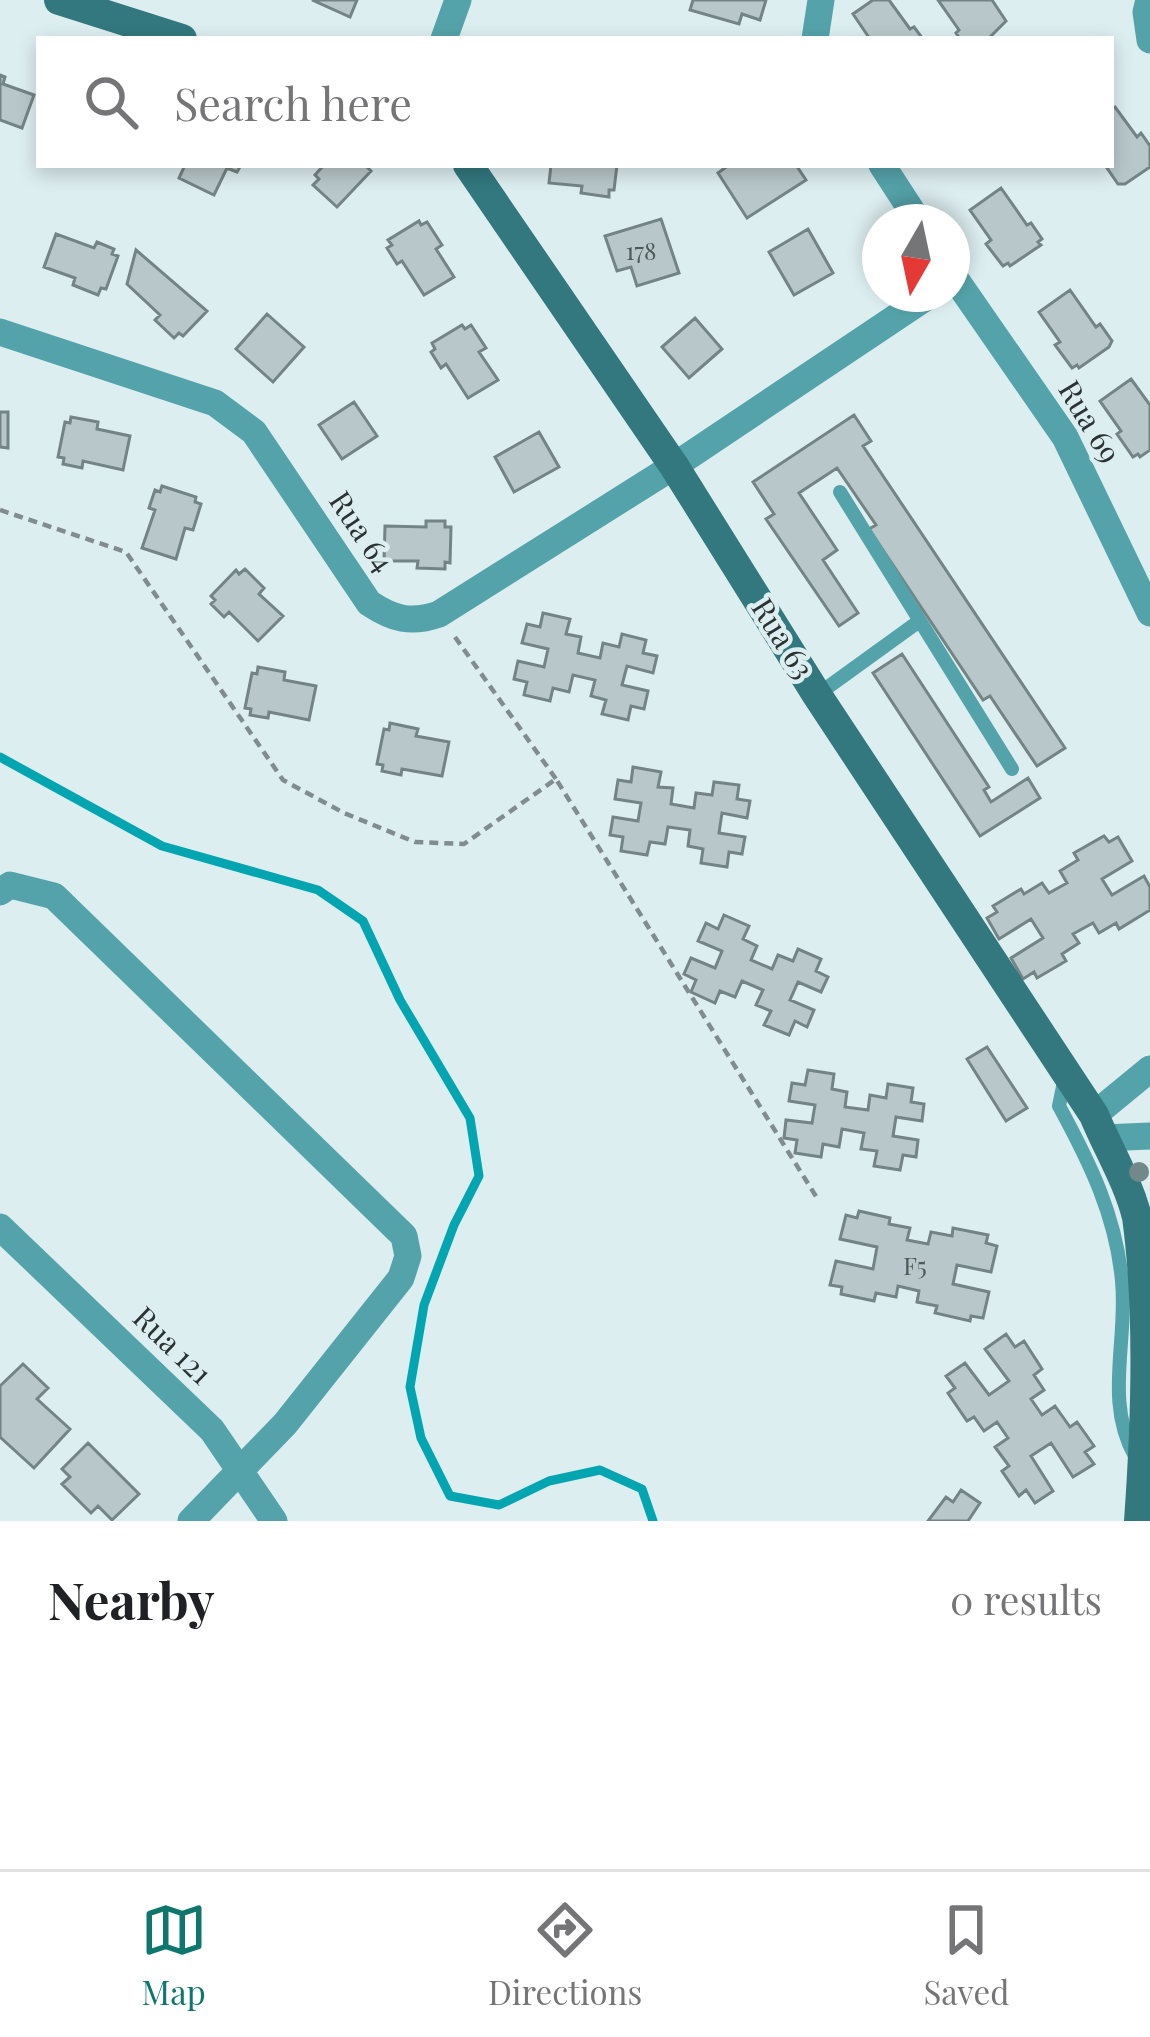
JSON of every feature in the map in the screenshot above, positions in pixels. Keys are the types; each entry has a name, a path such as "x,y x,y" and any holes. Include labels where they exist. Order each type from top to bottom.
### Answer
{"street":[{"path":"59,0 173,36"},
{"path":"445,36 458,0"},
{"path":"815,36 820,0"},
{"path":"1149,0 1150,40"},
{"name":"Rua 63","path":"470,168 674,466 1099,1127 1136,1214 1146,1271 1139,1521"},
{"path":"884,168 907,204"},
{"name":"Rua 69","path":"970,311 1065,437 1150,614"},
{"name":"Rua 69","path":"674,466 901,312"},
{"name":"Rua 64","path":"0,332 191,394 236,416 254,432 369,603 391,617 418,621 439,614"},
{"path":"439,614 674,466"},
{"path":"0,892 10,885 54,896 404,1236 408,1256 400,1277 285,1424 191,1521"},
{"path":"1099,1127 1150,1069"},
{"path":"1099,1127 1150,1136"},
{"name":"Rua 121","path":"0,1227 212,1430 274,1521"}],"lane":[{"path":"840,491 1012,769"},
{"path":"817,695 918,622"},
{"path":"1067,1072 1059,1106 1093,1168 1116,1239 1123,1285 1118,1417 1143,1470"}],"path":[{"path":"0,510 126,552 283,780 344,813 416,842 464,844 556,779"},
{"path":"439,614 556,779 817,1198"}],"building":[{"path":"312,0 357,0 350,17"},
{"path":"693,0 766,0 760,20 742,14 739,24 690,10"},
{"path":"873,0 889,0 921,36 868,36 853,14"},
{"path":"938,0 992,0 1006,21 991,36 958,36 959,30"},
{"path":"0,75 5,77 3,84 34,95 22,128 0,120"},
{"path":"1114,108 1150,146 1150,167 1125,184 1118,184 1107,168 1114,168"},
{"path":"184,168 227,168 214,195 179,178"},
{"path":"321,168 371,171 337,207 313,185 319,179 315,175"},
{"path":"551,168 617,168 609,197 581,193 582,186 549,183"},
{"path":"725,168 798,168 806,180 747,218 718,173"},
{"path":"1001,188 1027,225 1031,223 1041,245 1003,266 970,210"},
{"path":"661,219 679,273 637,286 631,267 617,271 605,236"},
{"path":"419,221 421,225 427,222 442,245 436,249 454,277 424,295 402,261 397,264 387,248 392,245 388,240"},
{"path":"808,229 833,273 794,295 769,252"},
{"path":"56,234 94,248 97,242 114,249 112,254 118,256 106,289 101,288 98,295 73,285 75,278 44,267"},
{"path":"136,250 207,311 183,336 179,333 174,338 155,320 160,315 127,284"},
{"path":"1070,290 1112,341 1079,368 1072,368 1055,345 1060,342 1039,312"},
{"path":"267,314 304,347 273,382 236,349"},
{"path":"695,318 722,349 689,378 662,347"},
{"path":"462,325 465,329 471,325 486,348 479,352 498,380 468,398 446,364 441,368 431,352 435,349 432,343"},
{"path":"1131,379 1150,405 1150,450 1140,457 1133,457 1100,401"},
{"path":"354,402 377,436 342,459 319,425"},
{"path":"0,412 8,412 8,448 0,447"},
{"path":"854,415 871,441 863,446 1065,748 1037,766 990,696 983,700 869,529 876,525 837,468 799,493 837,550 823,560 858,613 839,626 766,519 774,514 753,482"},
{"path":"71,417 130,436 123,470 83,461 82,468 63,464 64,458 58,457 65,422 70,423"},
{"path":"539,432 559,467 514,492 495,457"},
{"path":"162,486 196,497 195,502 201,504 193,530 185,528 176,559 142,548 155,510 149,508 155,490 160,492"},
{"path":"426,521 445,521 445,527 451,527 450,563 445,562 445,569 417,568 418,561 384,561 385,526 426,527"},
{"path":"245,569 264,588 259,594 283,616 258,641 229,612 224,617 211,604 215,600 211,596 236,570 239,574"},
{"path":"543,613 570,619 566,634 581,637 578,653 600,658 603,643 619,647 622,634 646,640 643,653 657,656 653,673 627,666 622,685 648,691 644,709 631,706 628,720 602,714 606,700 591,696 595,680 573,675 569,692 553,688 550,701 524,695 527,682 514,679 518,661 544,667 548,649 522,643 527,624 540,627"},
{"path":"902,654 989,787 984,790 991,802 1028,778 1040,798 980,836 873,673"},
{"path":"258,667 285,672 284,680 316,686 309,720 269,712 268,718 250,715 251,709 245,708 252,673 257,674"},
{"path":"390,723 418,729 416,736 449,742 442,776 402,769 401,775 382,771 383,765 377,764 384,729 389,730"},
{"path":"633,767 661,772 658,787 673,788 671,804 694,808 696,793 712,795 714,782 739,785 737,799 750,801 747,818 722,813 719,833 745,837 742,854 729,852 727,867 701,863 703,849 688,846 690,830 668,827 665,844 650,842 647,855 621,851 623,837 610,835 613,817 638,821 641,803 615,799 618,780 631,782"},
{"path":"1104,836 1109,842 1118,837 1132,861 1102,879 1112,895 1144,876 1150,887 1150,910 1119,929 1116,923 1099,933 1093,923 1073,934 1079,943 1062,954 1066,961 1037,978 1034,972 1023,979 1011,958 1043,938 1031,919 999,939 987,918 997,912 993,906 1021,889 1024,894 1042,883 1049,893 1067,883 1060,871 1078,860 1074,853"},
{"path":"724,915 749,926 743,939 757,946 751,960 772,969 778,955 793,961 798,949 821,959 816,971 828,977 821,992 798,982 790,1000 814,1010 807,1027 795,1021 789,1035 764,1025 771,1011 756,1005 763,990 742,981 735,997 720,991 715,1003 691,992 696,980 684,974 691,958 715,968 722,951 698,941 706,923 718,929"},
{"path":"987,1047 1027,1108 1006,1121 967,1059"},
{"path":"808,1070 834,1074 832,1089 847,1092 845,1107 868,1110 870,1095 886,1098 888,1084 913,1088 911,1102 924,1104 922,1121 896,1117 893,1136 918,1140 916,1157 903,1155 900,1170 874,1166 877,1151 861,1149 864,1133 842,1129 839,1147 823,1144 821,1157 795,1153 797,1140 784,1138 786,1120 812,1123 815,1105 789,1101 792,1083 805,1085"},
{"path":"859,1211 890,1218 889,1224 910,1228 907,1240 928,1244 931,1232 952,1236 953,1228 988,1235 986,1243 997,1246 991,1272 957,1265 953,1284 989,1292 983,1318 971,1316 970,1321 935,1313 937,1306 917,1302 919,1291 898,1286 896,1297 876,1293 874,1301 841,1294 842,1287 830,1285 836,1261 873,1269 877,1247 840,1239 846,1215 857,1218"},
{"path":"1006,1334 1015,1347 1024,1341 1042,1369 1034,1375 1044,1390 1031,1399 1042,1415 1055,1406 1070,1427 1077,1422 1094,1446 1085,1452 1094,1464 1073,1477 1051,1443 1031,1456 1053,1491 1035,1503 1026,1490 1019,1496 1002,1471 1009,1466 995,1447 1008,1438 997,1422 984,1431 974,1417 967,1421 948,1393 955,1388 946,1376 965,1363 989,1395 1009,1381 985,1349"},
{"path":"23,1364 48,1388 37,1399 70,1429 34,1468 0,1437 0,1386"},
{"path":"88,1443 139,1494 112,1520 98,1506 91,1513 62,1484 70,1477 62,1469"},
{"path":"961,1490 980,1503 968,1521 928,1521 946,1497 953,1502"}],"waterway":[{"path":"0,757 162,846 318,890 363,921 400,1000 470,1118 479,1176 454,1225 424,1305 410,1387 421,1438 450,1496 499,1505 549,1481 600,1470 642,1489 653,1521"}]}
